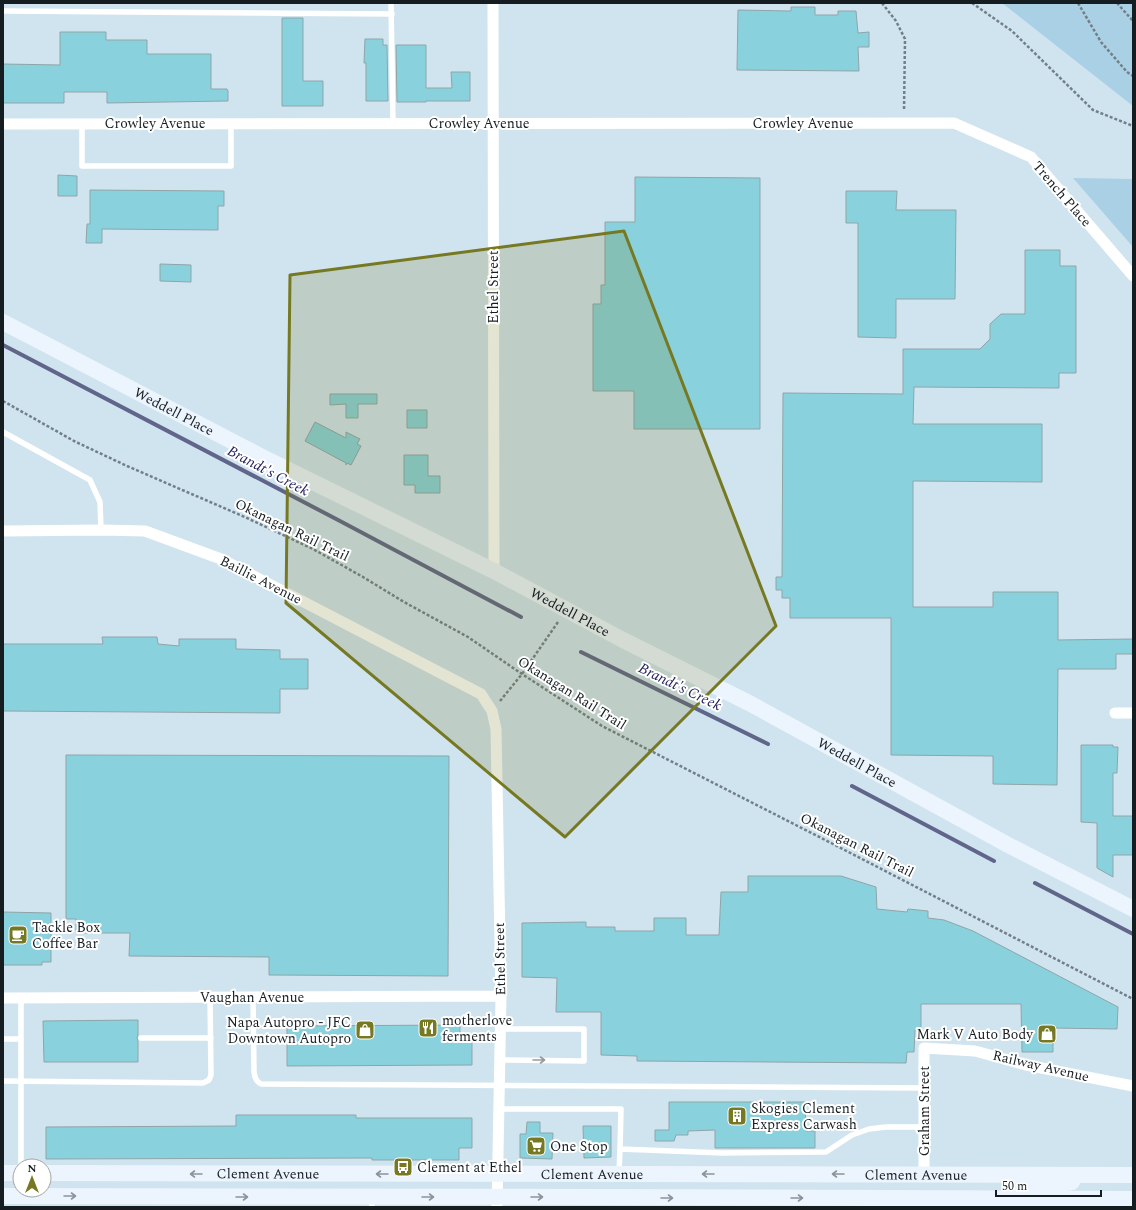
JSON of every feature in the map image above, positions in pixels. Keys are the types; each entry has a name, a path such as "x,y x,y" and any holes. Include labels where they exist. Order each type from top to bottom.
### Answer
{"main road":[{"name":"Weddell Place","path":"3,322 266,459 494,571 623,640 752,704 1010,846 1133,909"},
{"name":"Clement Avenue","path":"52,1173 1133,1175"},
{"name":"Clement Avenue","path":"924,1203 931,1191 1037,1188 1115,1175"},
{"name":"Clement Avenue","path":"3,1196 372,1202 498,1202 597,1199 924,1203 1133,1199"}],"street":[{"name":"Ethel Street","path":"493,3 494,571"},
{"name":"Crowley Avenue","path":"3,124 954,123"},
{"name":"Trench Place","path":"954,123 1031,157 1133,276"},
{"name":"Baillie Avenue","path":"3,531 146,531 221,559 480,694 492,711"},
{"name":"Ethel Street","path":"492,711 496,729 501,996 498,1202"},
{"path":"1115,713 1133,713"},
{"name":"Vaughan Avenue","path":"3,998 501,996"},
{"name":"Railway Avenue","path":"924,1048 974,1051 1026,1065 1133,1086"},
{"name":"Graham Street","path":"924,1048 924,1175"}],"lane":[{"path":"392,3 393,123"},
{"path":"3,11 392,14"},
{"path":"82,123 82,166 231,166 231,123"},
{"path":"3,432 90,480 100,502 101,530"},
{"path":"3,1081 203,1083 209,1080 212,1074 210,997"},
{"path":"253,997 254,1072 255,1078 261,1084 499,1084 923,1088"},
{"path":"21,998 21,1158"},
{"path":"500,1029 584,1029 584,1061 500,1060"},
{"path":"141,1038 211,1038"},
{"path":"3,1039 21,1039"},
{"path":"499,1109 622,1109 618,1174"},
{"path":"620,1149 723,1153 826,1152 852,1135 869,1130 886,1127 924,1127"}],"path":[{"path":"882,3 896,21 905,38 904,123"},
{"path":"972,3 1012,31 1093,110 1133,126"},
{"path":"1078,3 1101,42 1127,72 1133,76"},
{"path":"1117,3 1133,21"},
{"name":"Okanagan Rail Trail","path":"3,401 74,441 313,549 468,637 602,726 1133,999"},
{"path":"492,711 522,674 566,610"}],"highlighted area":[{"path":"624,231 776,626 565,837 286,603 290,275"}],"shaded area":[{"path":"1002,3 1133,3 1133,106"},
{"path":"1073,178 1133,179 1133,247"}],"building":[{"path":"791,7 815,7 815,15 838,15 838,11 856,11 858,33 869,32 869,47 858,47 859,71 737,70 738,10 791,11"},
{"path":"282,18 303,18 303,81 323,81 323,106 282,106"},
{"path":"60,32 106,32 106,40 147,40 147,54 211,54 211,89 227,89 228,101 107,103 107,92 64,92 64,103 3,103 3,64 60,65"},
{"path":"365,39 383,39 383,45 387,45 388,101 366,101 366,63 364,63"},
{"path":"396,45 426,45 426,88 452,88 451,72 470,72 470,101 397,102"},
{"path":"58,175 77,176 77,196 58,196"},
{"path":"635,177 760,178 760,429 634,429 634,391 593,391 593,304 601,304 601,285 605,285 605,222 635,222"},
{"path":"90,190 224,191 224,206 218,206 218,230 102,229 102,243 86,243 87,224 90,224"},
{"path":"846,191 897,191 896,210 956,210 955,299 896,299 896,338 858,337 858,223 846,223"},
{"path":"1025,250 1060,250 1060,266 1076,266 1076,373 1059,373 1059,388 914,387 913,424 1042,424 1042,482 913,481 913,607 993,607 993,592 1058,592 1058,640 1133,639 1133,654 1116,654 1116,669 1058,669 1057,785 993,784 993,756 891,755 891,618 790,618 790,598 782,598 782,590 776,590 776,577 782,577 783,393 903,394 903,349 980,349 990,339 990,324 1001,314 1025,314"},
{"path":"160,264 191,265 191,282 160,281"},
{"path":"330,394 377,394 377,404 358,404 358,418 346,418 346,404 330,405"},
{"path":"407,410 427,410 427,428 407,428"},
{"path":"315,422 346,438 346,432 360,439 357,444 361,446 351,465 347,463 346,465 346,463 305,441"},
{"path":"404,455 428,455 428,476 440,476 440,493 415,493 415,485 404,485"},
{"path":"102,637 157,637 158,644 179,646 179,639 236,639 236,649 280,650 280,659 308,659 308,689 280,689 280,713 3,711 3,644 103,644"},
{"path":"1081,745 1113,745 1113,747 1118,747 1117,773 1113,773 1113,816 1133,816 1133,855 1113,855 1113,877 1097,868 1097,823 1081,822"},
{"path":"66,755 449,756 448,976 269,975 269,957 129,956 130,933 76,933 76,919 66,919"},
{"path":"748,876 841,876 876,887 877,909 907,912 908,909 928,911 928,918 944,920 973,931 1118,1007 1117,1029 1053,1028 1053,1052 1022,1052 1021,1004 921,1004 921,1030 915,1030 914,1052 907,1052 906,1063 637,1061 637,1056 601,1055 601,1012 556,1012 557,978 522,977 522,923 586,922 586,927 615,927 615,931 654,931 654,918 686,918 686,935 719,935 721,892 748,892"},
{"path":"3,912 51,913 51,962 42,962 42,965 3,965"},
{"path":"138,1020 138,1062 44,1062 43,1021"},
{"path":"460,1025 460,1037 472,1037 472,1065 287,1066 287,1026"},
{"name":"Skogies Clement Express Carwash","path":"669,1102 805,1102 806,1131 815,1131 815,1148 715,1148 715,1130 688,1131 688,1135 676,1135 674,1141 655,1141 655,1130 669,1130"},
{"path":"236,1115 356,1115 356,1118 472,1118 472,1148 459,1148 459,1160 372,1160 372,1158 46,1158 46,1127 236,1126"},
{"name":"One Stop","path":"527,1122 540,1122 540,1133 553,1133 552,1159 520,1158 520,1134 526,1134"},
{"path":"583,1126 611,1126 611,1157 584,1158"}],"waterway":[{"name":"Brandt's Creek","path":"3,345 521,617"},
{"name":"Brandt's Creek","path":"581,652 768,744"},
{"name":"Brandt's Creek","path":"852,786 994,861"},
{"name":"Brandt's Creek","path":"1035,883 1133,934"}],"place":[{"name":"Tackle Box Coffee Bar","path":"18,935"},
{"name":"motherlove ferments","path":"428,1028"},
{"name":"Napa Autopro - JFC Downtown Autopro","path":"365,1030"},
{"name":"Mark V Auto Body","path":"1047,1034"},
{"name":"Skogies Clement Express Carwash","path":"737,1116"},
{"name":"One Stop","path":"536,1146"},
{"name":"Clement at Ethel","path":"403,1167"}]}
